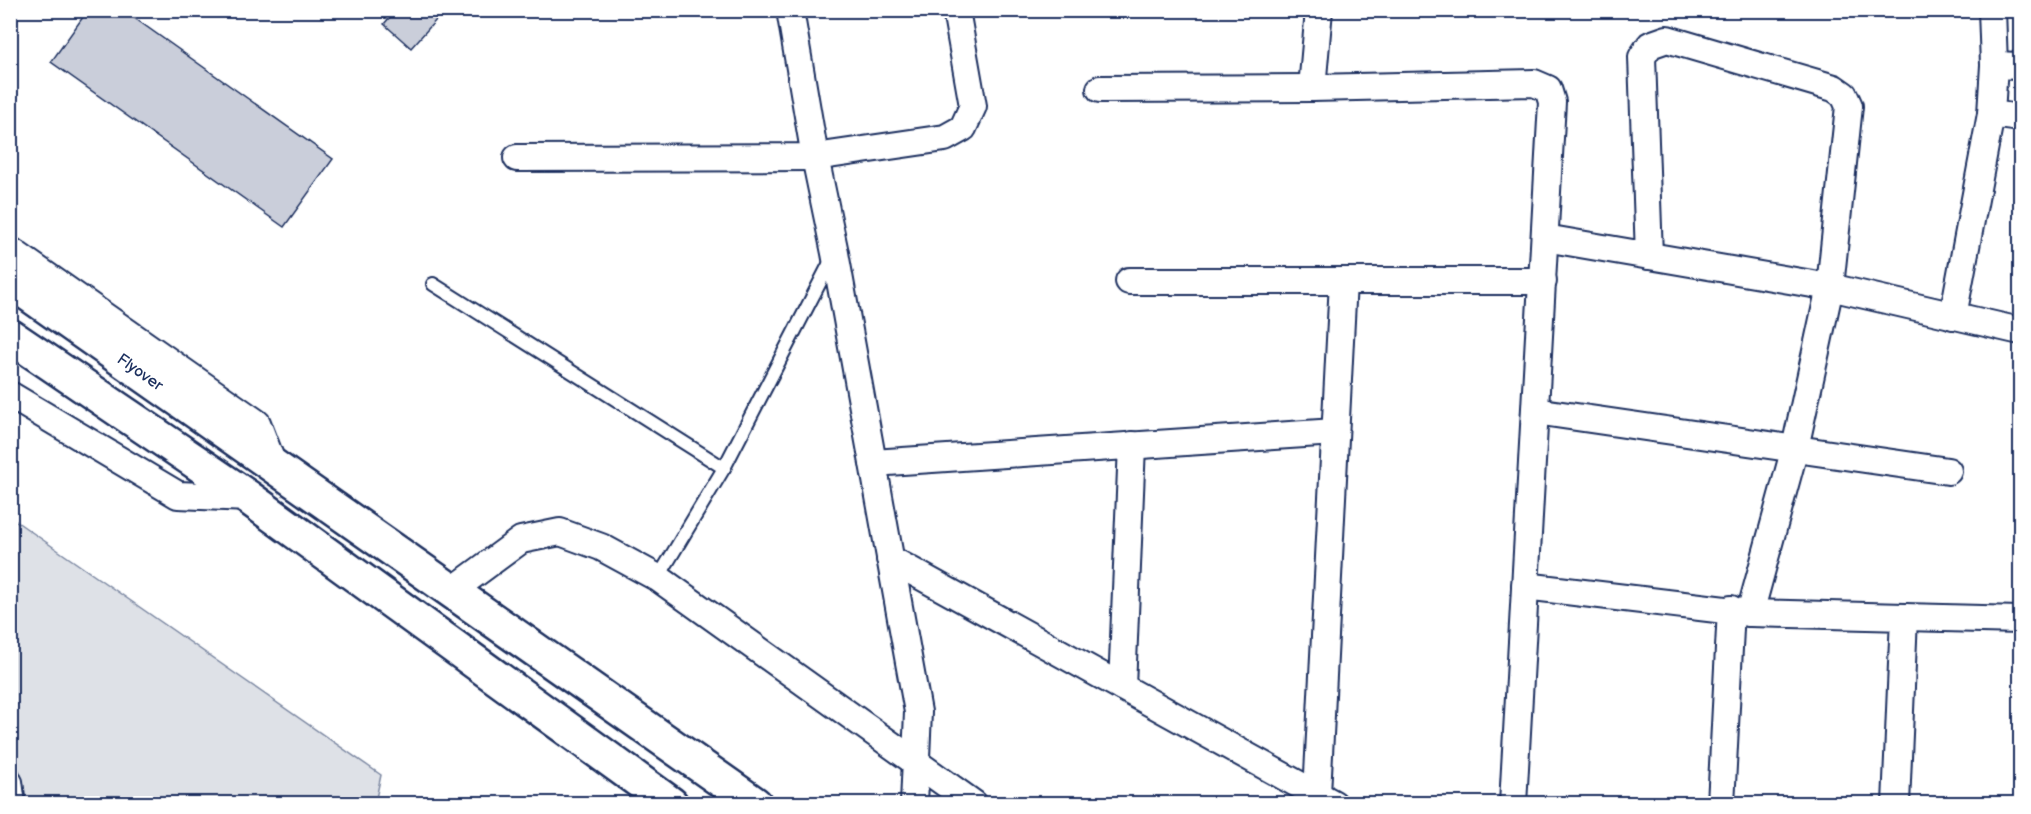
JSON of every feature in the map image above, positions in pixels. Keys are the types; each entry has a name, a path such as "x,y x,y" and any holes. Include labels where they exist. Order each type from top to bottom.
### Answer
{"main road":[{"name":"Flyover","path":"10,281 272,462 755,804"},
{"path":"10,336 249,498 671,804"}],"street":[{"path":"790,10 918,712 915,804"},
{"path":"517,158 815,156 945,138 963,128 973,106 956,10"},
{"path":"1312,88 1319,10"},
{"path":"1953,316 1991,114 1994,65 1992,10"},
{"path":"1649,256 1642,57 1650,45 1667,39 1834,88 1844,95 1849,106 1830,287 1795,448 1741,611 1721,804"},
{"path":"1994,65 2020,66"},
{"path":"1100,89 1312,88 1534,83 1548,89 1552,102 1513,804"},
{"path":"1991,114 2020,118"},
{"path":"1545,238 1830,287 2020,331"},
{"path":"10,250 257,423 272,462"},
{"path":"1129,281 1543,281"},
{"path":"890,559 1325,799 1335,432 1343,281"},
{"path":"10,395 178,495 249,498"},
{"path":"1535,411 1947,471"},
{"path":"873,463 1335,432"},
{"path":"1122,687 1132,445"},
{"path":"453,590 520,540 560,532 601,547 658,578 974,804"},
{"path":"1526,586 1741,611 2020,620"},
{"path":"1896,804 1904,617"}],"lane":[{"path":"658,578 724,468 835,253"},
{"path":"433,284 724,468"},
{"path":"10,769 16,781 19,804"}],"shaded area":[{"path":"10,517 381,775 375,803 11,803"}],"building":[{"path":"88,10 123,10 333,159 284,227 51,62"},
{"path":"396,10 445,10 411,48 384,24"}]}
